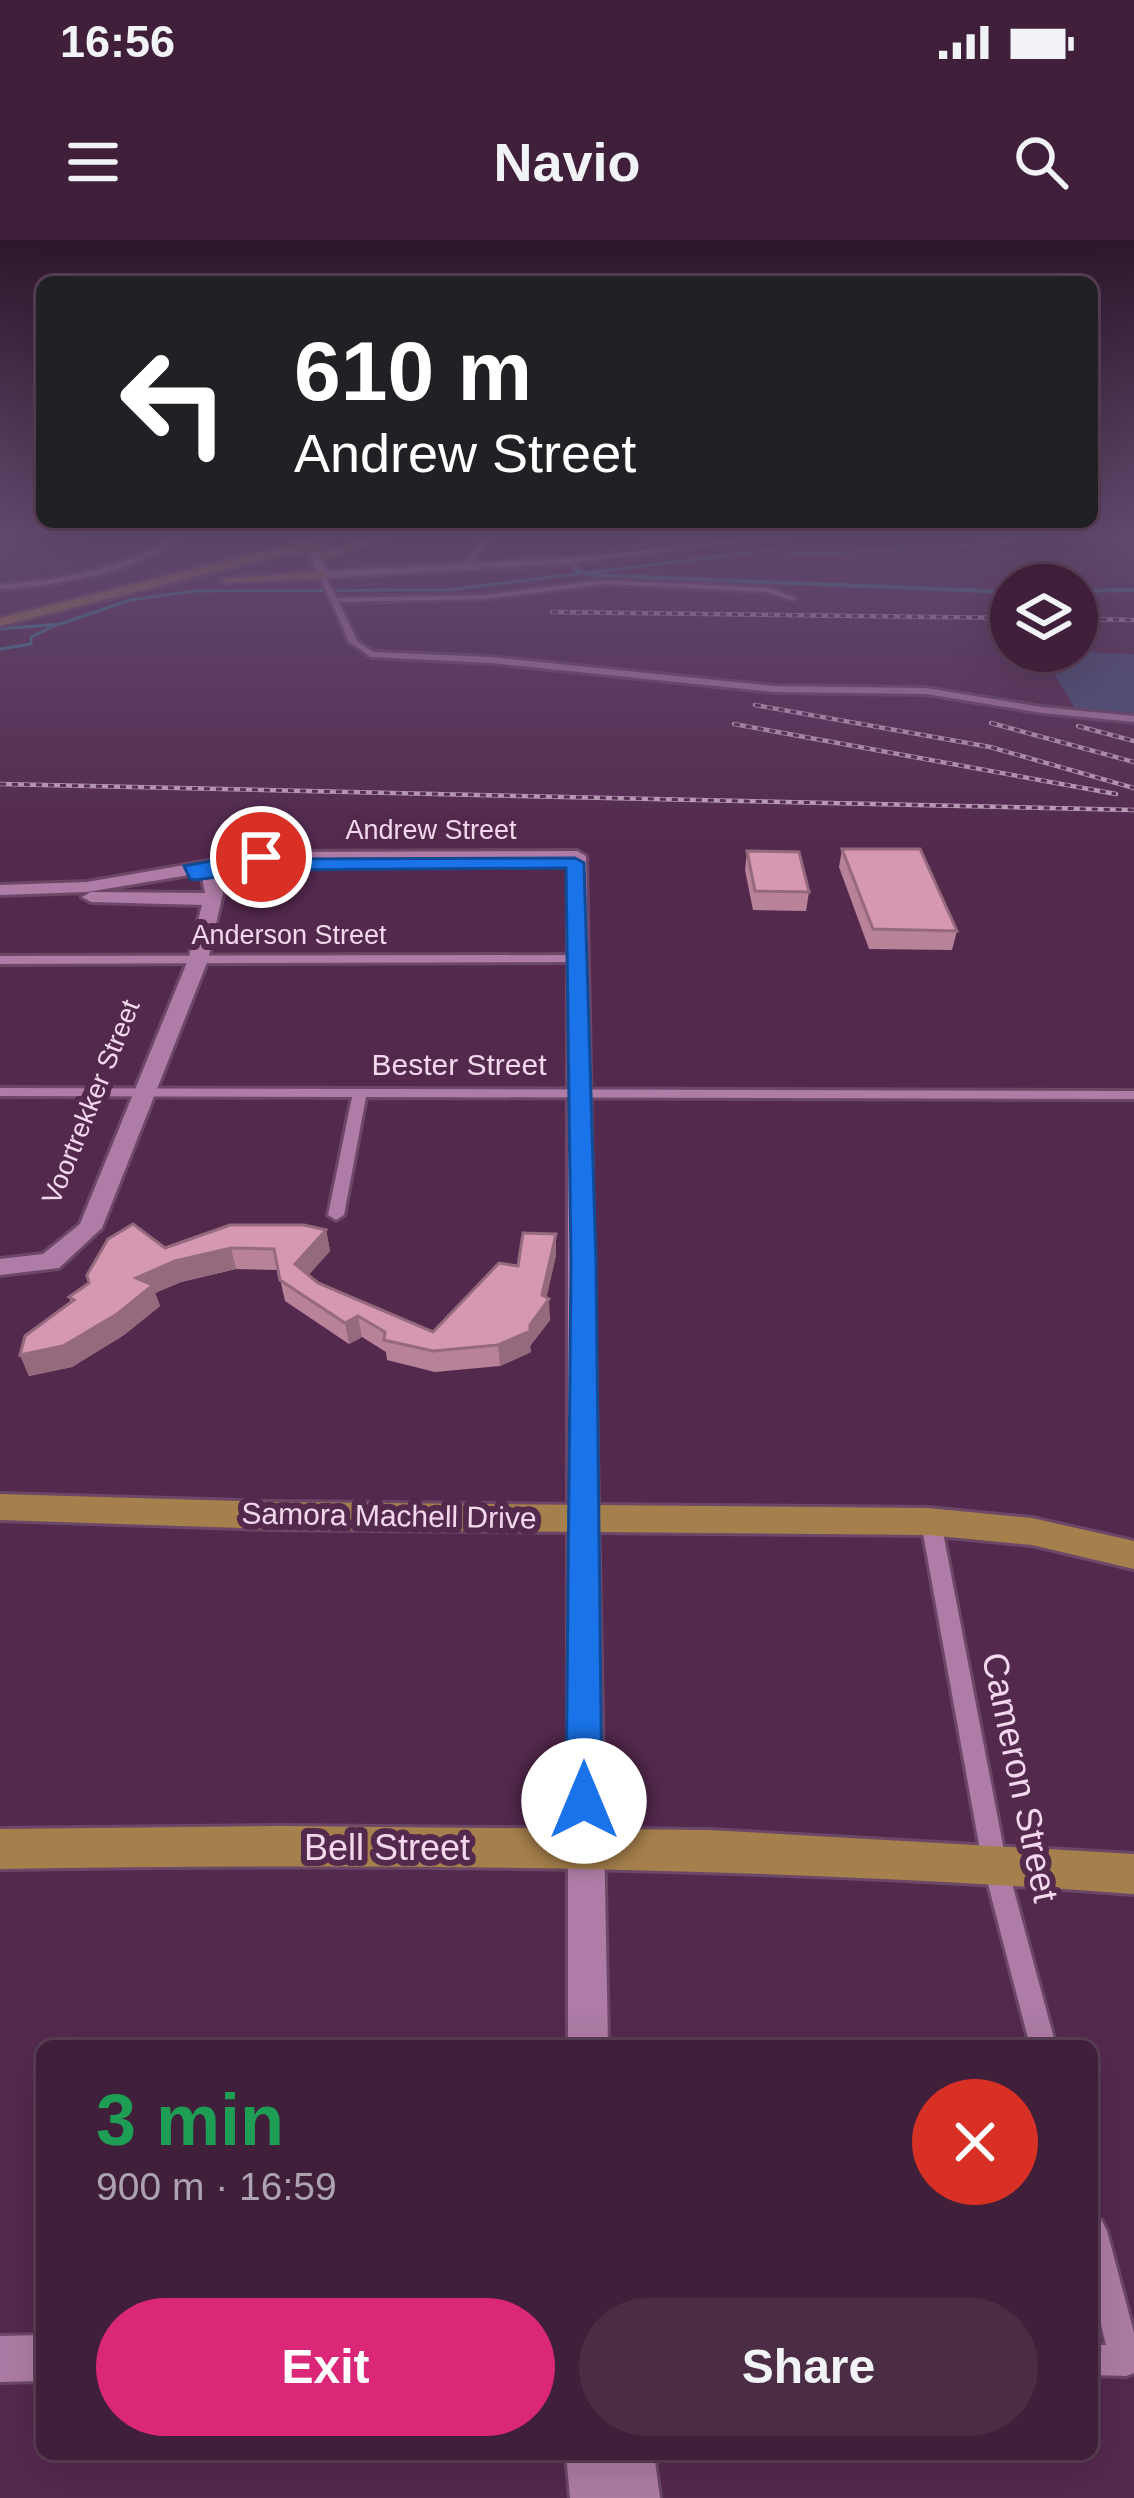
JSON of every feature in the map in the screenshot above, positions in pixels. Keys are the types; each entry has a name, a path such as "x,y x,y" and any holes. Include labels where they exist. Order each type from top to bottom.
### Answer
{"main road":[{"name":"Samora Machell Drive","path":"0,1507 403,1520 582,1517 931,1522 1043,1531 1134,1555"},
{"name":"Bell Street","path":"0,1849 584,1848 994,1861 1134,1874"}],"street":[{"path":"353,641 382,656 516,662 773,689 944,692 1042,710 1134,719"},
{"name":"Andrew Street","path":"0,894 82,896 204,878 261,857 576,859"},
{"path":"576,859 588,2040"},
{"name":"Andrew Street","path":"0,894 204,878 232,884 236,873 248,865 576,859"},
{"name":"Voortrekker Street","path":"0,1267 50,1262 90,1228 133,1092 191,960 204,878"},
{"name":"Anderson Street","path":"0,961 577,958"},
{"name":"Bester Street","path":"0,1092 1134,1095"},
{"path":"336,1215 360,1092"},
{"name":"Cameron Street","path":"931,1522 994,1861 1041,2040"},
{"path":"1098,2254 1126,2360 1098,2360"},
{"path":"0,2359 36,2358"},
{"path":"591,2460 594,2498"},
{"path":"631,2460 636,2498"}],"shaded area":[{"path":"1098,653 1134,654 1134,715 1076,710 1053,672 1098,672"}],"building":[{"path":"842,849 920,849 957,931 873,929"},
{"path":"747,851 799,852 809,892 755,891"},
{"path":"133,1224 165,1248 230,1225 304,1225 326,1230 295,1264 318,1283 433,1332 499,1263 518,1266 523,1233 556,1234 542,1295 549,1299 530,1331 498,1345 433,1351 384,1340 385,1332 358,1316 345,1323 280,1280 274,1249 231,1248 175,1261 136,1278 153,1285 117,1314 63,1346 20,1355 25,1336 89,1283 87,1275 108,1239"}],"waterway":[{"path":"0,649 31,641"}],"railway":[{"path":"755,705 990,747 1134,788"},
{"path":"991,723 1134,762"},
{"path":"734,724 1116,794"},
{"path":"1078,726 1134,741"},
{"path":"0,784 1134,810"}],"route":[{"path":"261,857 193,866 196,875 263,864 575,863 583,1262 584,1801"}]}
